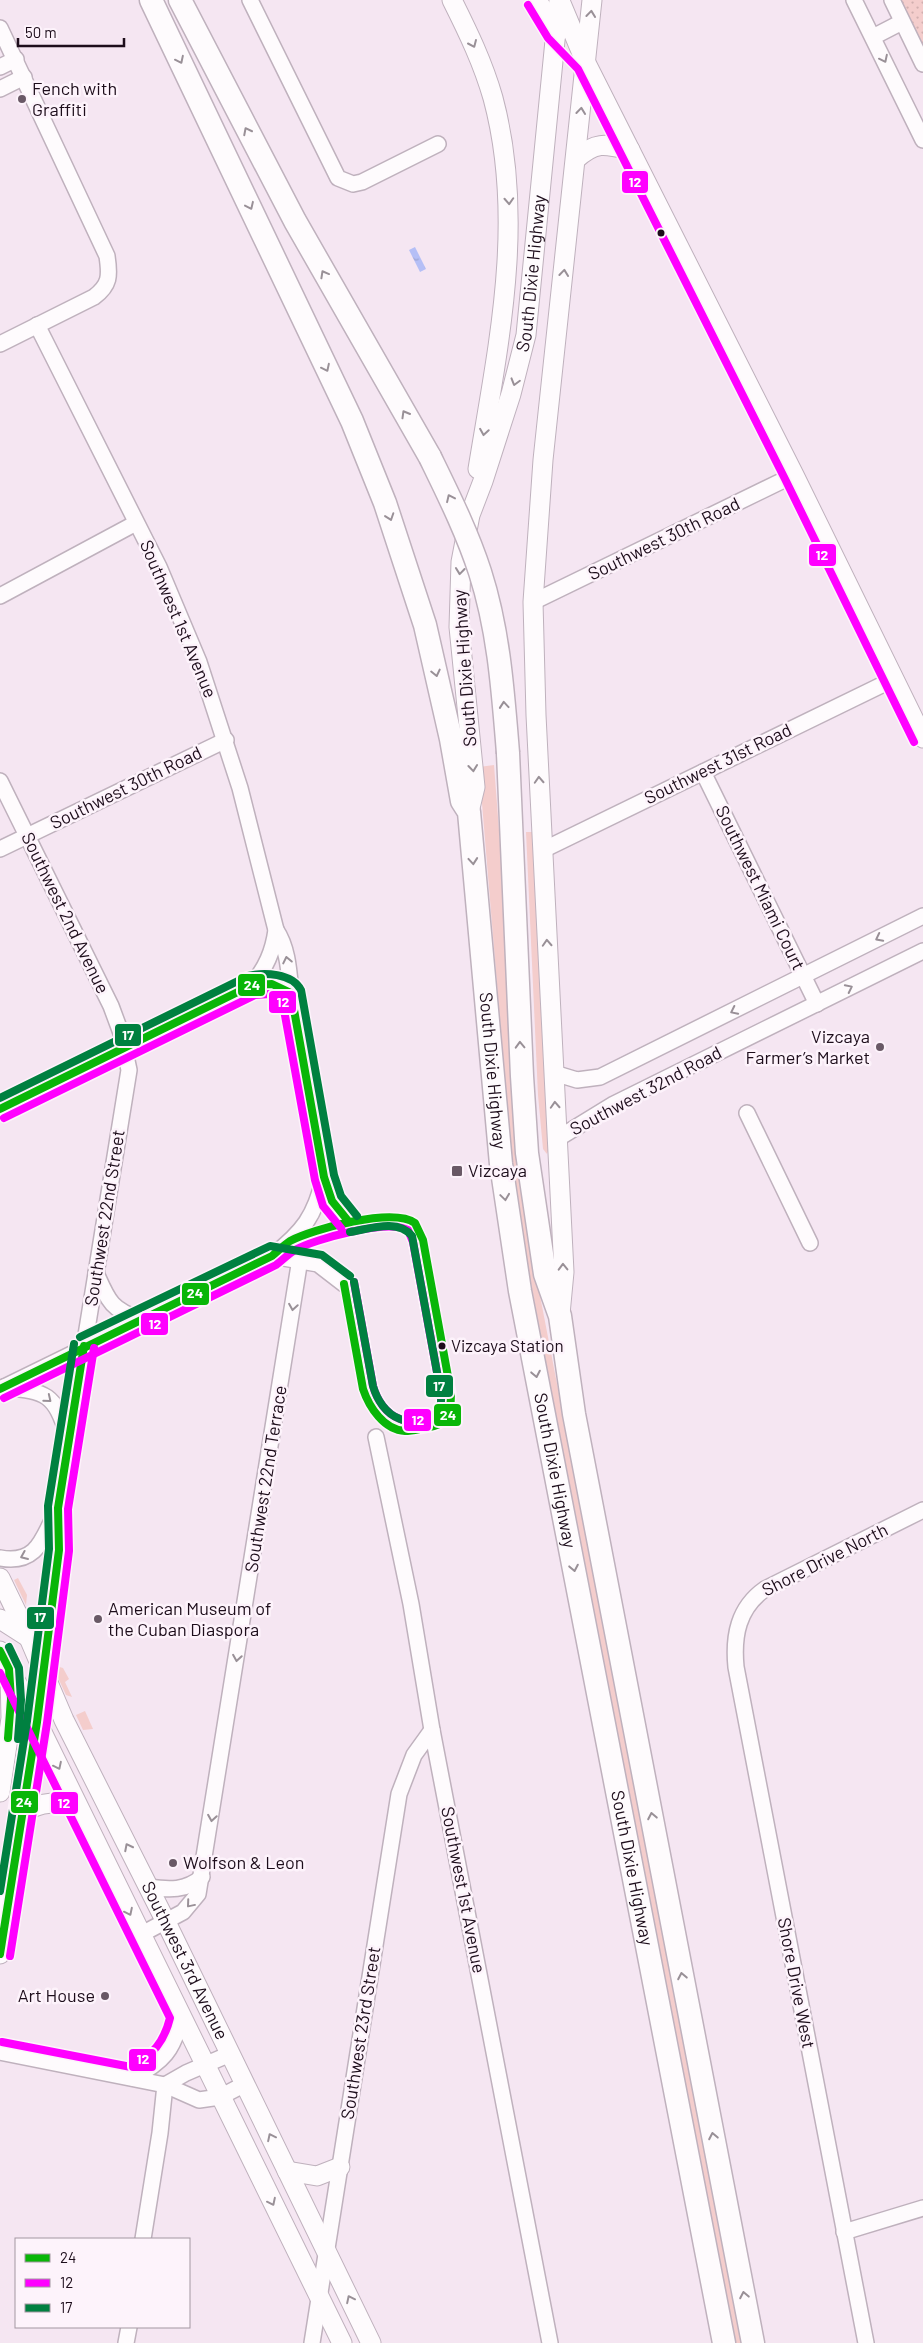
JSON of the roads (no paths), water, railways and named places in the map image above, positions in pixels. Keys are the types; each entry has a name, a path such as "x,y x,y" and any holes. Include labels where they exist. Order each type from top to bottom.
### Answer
{"highway":[{"path":"151,0 352,421 385,503 425,625 451,739 462,801 469,812"},
{"path":"180,0 295,221 430,456 462,524 481,573 500,662 508,753 527,1153 545,1274 560,1316"},
{"name":"South Dixie Highway","path":"469,812 493,1088 510,1229 724,2343"},
{"name":"South Dixie Highway","path":"560,1316 574,1414 753,2343"}],"main road":[{"path":"452,0 481,62 492,97 503,144 509,205 510,239 506,276 473,504"},
{"path":"537,0 556,32 586,62"},
{"name":"South Dixie Highway","path":"469,812 474,787 458,608 464,543 473,504 483,481 512,394 526,335 559,0"},
{"path":"559,0 586,62 794,475 923,738"},
{"name":"South Dixie Highway","path":"560,1316 564,1272 536,706 533,602 541,478 592,0"},
{"path":"576,160 598,145 610,145 630,150"},
{"name":"Southwest 3rd Avenue","path":"0,1578 29,1638 69,1731 166,1922 371,2343"},
{"path":"0,1619 29,1638"},
{"name":"Southwest 3rd Avenue","path":"0,1651 80,1809 140,1935 342,2343"},
{"path":"0,1792 11,1718 9,1670"},
{"name":"Southwest 22nd Street","path":"0,1954 43,1673"},
{"path":"22,1814 31,1807 52,1803 65,1804 80,1809"},
{"path":"287,2171 317,2176 340,2167"}],"street":[{"path":"250,0 338,178 353,184 362,182 438,144"},
{"path":"854,0 923,140"},
{"path":"892,0 923,64"},
{"path":"873,37 902,22"},
{"path":"0,28 107,256 108,281 104,290 94,297 0,344"},
{"path":"0,67 16,59"},
{"path":"0,88 24,77"},
{"name":"Southwest 1st Avenue","path":"37,325 184,622 212,696 245,806 276,930 282,939 324,1177 332,1201 349,1222"},
{"name":"Southwest 30th Road","path":"533,602 794,475"},
{"path":"0,596 136,523"},
{"name":"Southwest 31st Road","path":"543,850 894,679"},
{"name":"Southwest 30th Road","path":"0,849 226,740"},
{"name":"Southwest Miami Court","path":"703,772 817,1004"},
{"name":"Southwest 2nd Avenue","path":"0,781 104,989 125,1047"},
{"name":"Southwest 32nd Road","path":"554,1073 577,1080 600,1077 923,916"},
{"name":"Southwest 1st Avenue","path":"252,985 268,961 273,948 276,930"},
{"name":"Southwest 32nd Road","path":"557,1139 614,1104 923,951"},
{"path":"0,1109 252,985 270,983 291,993"},
{"name":"Southwest 22nd Street","path":"43,1673 59,1550 58,1508 129,1070 125,1047"},
{"path":"747,1113 810,1243"},
{"name":"Southwest 1st Avenue","path":"272,1256 292,1240 313,1214 324,1177"},
{"path":"2,1388 84,1346 272,1256 300,1259 318,1264 344,1284"},
{"name":"Southwest 22nd Terrace","path":"140,1935 183,1912 198,1894 300,1259"},
{"path":"96,1274 109,1302 117,1310 140,1319"},
{"path":"2,1388 28,1390 46,1397 54,1404 60,1414 69,1440"},
{"name":"Southwest 1st Avenue","path":"376,1437 411,1604 432,1730 550,2343"},
{"name":"Southwest 22nd Street","path":"0,1558 14,1560 30,1555 41,1542 58,1508"},
{"name":"Shore Drive North","path":"739,1622 751,1601 765,1589 923,1510"},
{"name":"Shore Drive West","path":"739,1622 734,1640 736,1667 866,2343"},
{"name":"Southwest 23rd Street","path":"312,2343 328,2254 399,1794 414,1755 432,1730"},
{"path":"149,1888 184,1888 194,1884 202,1877"},
{"path":"133,2078 156,2065 168,2052 176,2039 181,2017"},
{"path":"0,2052 165,2085 199,2100 220,2097 245,2084"},
{"path":"165,2085 186,2073 205,2067 230,2054"},
{"path":"143,2238 160,2133 165,2085"},
{"path":"844,2232 923,2208"},
{"path":"126,2343 129,2328"}],"water":[{"path":"415,247 426,269 420,272 409,250"}],"place":[{"name":"Fench with Graffiti","path":"22,99"},
{"name":"Vizcaya Farmer’s Market","path":"880,1047"},
{"name":"Vizcaya","path":"457,1171"},
{"name":"Vizcaya Station","path":"442,1346"},
{"name":"American Museum of the Cuban Diaspora","path":"98,1619"},
{"name":"Wolfson & Leon","path":"173,1863"},
{"name":"Art House","path":"105,1996"}]}
